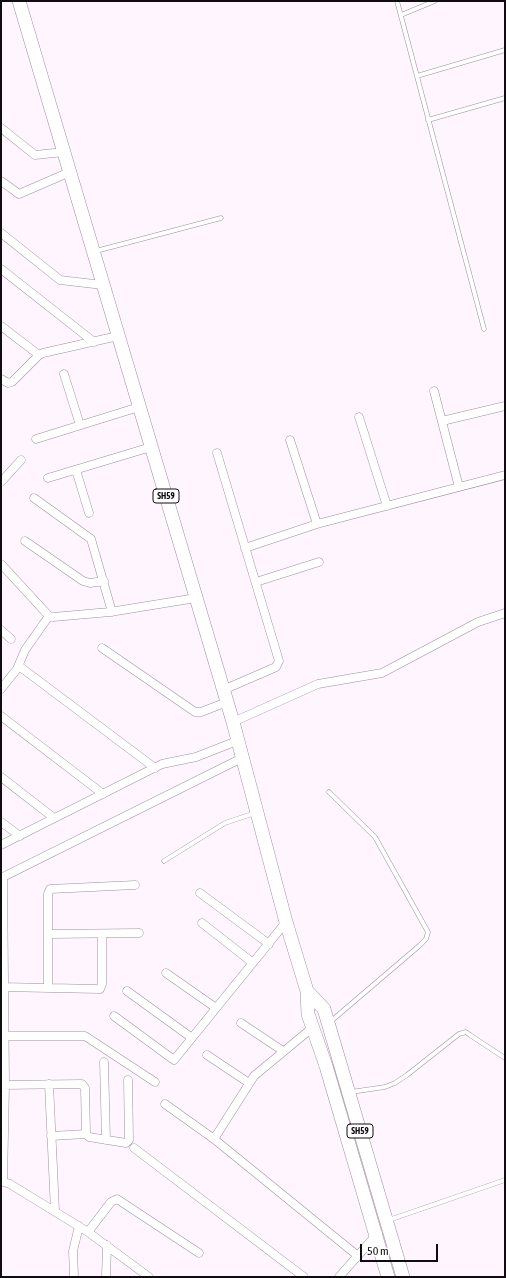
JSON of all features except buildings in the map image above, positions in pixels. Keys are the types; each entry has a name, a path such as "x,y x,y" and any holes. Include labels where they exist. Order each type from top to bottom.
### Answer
{"main road":[{"name":"SH59","path":"19,1 233,722 286,922 307,991 308,1014 326,1066 388,1277"},
{"name":"SH59","path":"307,991 324,1009 403,1277"}],"street":[{"path":"1,128 34,155 64,152"},
{"path":"1,181 19,194 70,172"},
{"path":"1,233 60,280 103,285"},
{"path":"1,269 94,342"},
{"path":"1,326 39,355"},
{"path":"1,379 8,384 12,382 39,355 118,336"},
{"path":"64,374 80,425"},
{"path":"434,391 459,487"},
{"path":"442,422 505,406"},
{"path":"36,439 140,407"},
{"path":"359,417 387,506"},
{"path":"290,440 318,524"},
{"path":"48,478 151,447"},
{"path":"102,648 195,712 201,712 225,696 276,667 279,661 216,453"},
{"path":"1,482 21,460"},
{"path":"76,470 89,513"},
{"path":"246,548 318,524 505,475"},
{"path":"34,498 91,539 112,612"},
{"path":"25,541 83,581 90,583 104,581"},
{"path":"256,582 319,562"},
{"path":"1,564 49,616"},
{"path":"49,616 112,612 196,598"},
{"path":"233,722 318,684 376,676 478,622 505,613"},
{"path":"1,689 19,666 25,650 49,616"},
{"path":"1,630 11,639"},
{"path":"19,666 155,768"},
{"path":"1,716 103,794"},
{"path":"1,845 165,763 196,757 237,741"},
{"path":"149,1277 141,1274 107,1245 79,1226 2,1181 2,877 242,758"},
{"path":"1,777 54,818"},
{"path":"1,822 20,836"},
{"path":"48,988 48,894 50,889 135,885"},
{"path":"200,893 269,944"},
{"path":"202,922 254,963"},
{"path":"114,1016 174,1060 286,922"},
{"path":"49,934 139,933"},
{"path":"3,987 100,989 102,984 102,934"},
{"path":"166,973 216,1008"},
{"path":"127,990 192,1038"},
{"path":"241,1023 283,1051"},
{"path":"214,1139 249,1083 283,1051 312,1028"},
{"path":"2,1036 85,1036 154,1082"},
{"path":"207,1055 249,1083"},
{"path":"104,1062 106,1140"},
{"path":"51,1136 86,1134 89,1137 126,1143 129,1140 128,1080"},
{"path":"49,1084 55,1211"},
{"path":"3,1085 82,1084 85,1088 86,1134"},
{"path":"165,1104 214,1139 358,1256"},
{"path":"134,1148 304,1277"},
{"path":"88,1232 110,1202 117,1199 199,1252"},
{"path":"339,1277 387,1221"},
{"path":"74,1277 73,1251 79,1226"},
{"path":"106,1277 107,1245"}],"lane":[{"path":"397,1 484,329"},
{"path":"400,15 435,1"},
{"path":"417,76 505,50"},
{"path":"428,120 505,98"},
{"path":"93,252 221,218"},
{"path":"328,1024 419,946 426,939 428,932 375,837 329,792"},
{"path":"164,861 225,823 257,812"},
{"path":"348,1092 385,1087 395,1083 458,1034 466,1032 505,1058"},
{"path":"387,1221 505,1180"}]}
